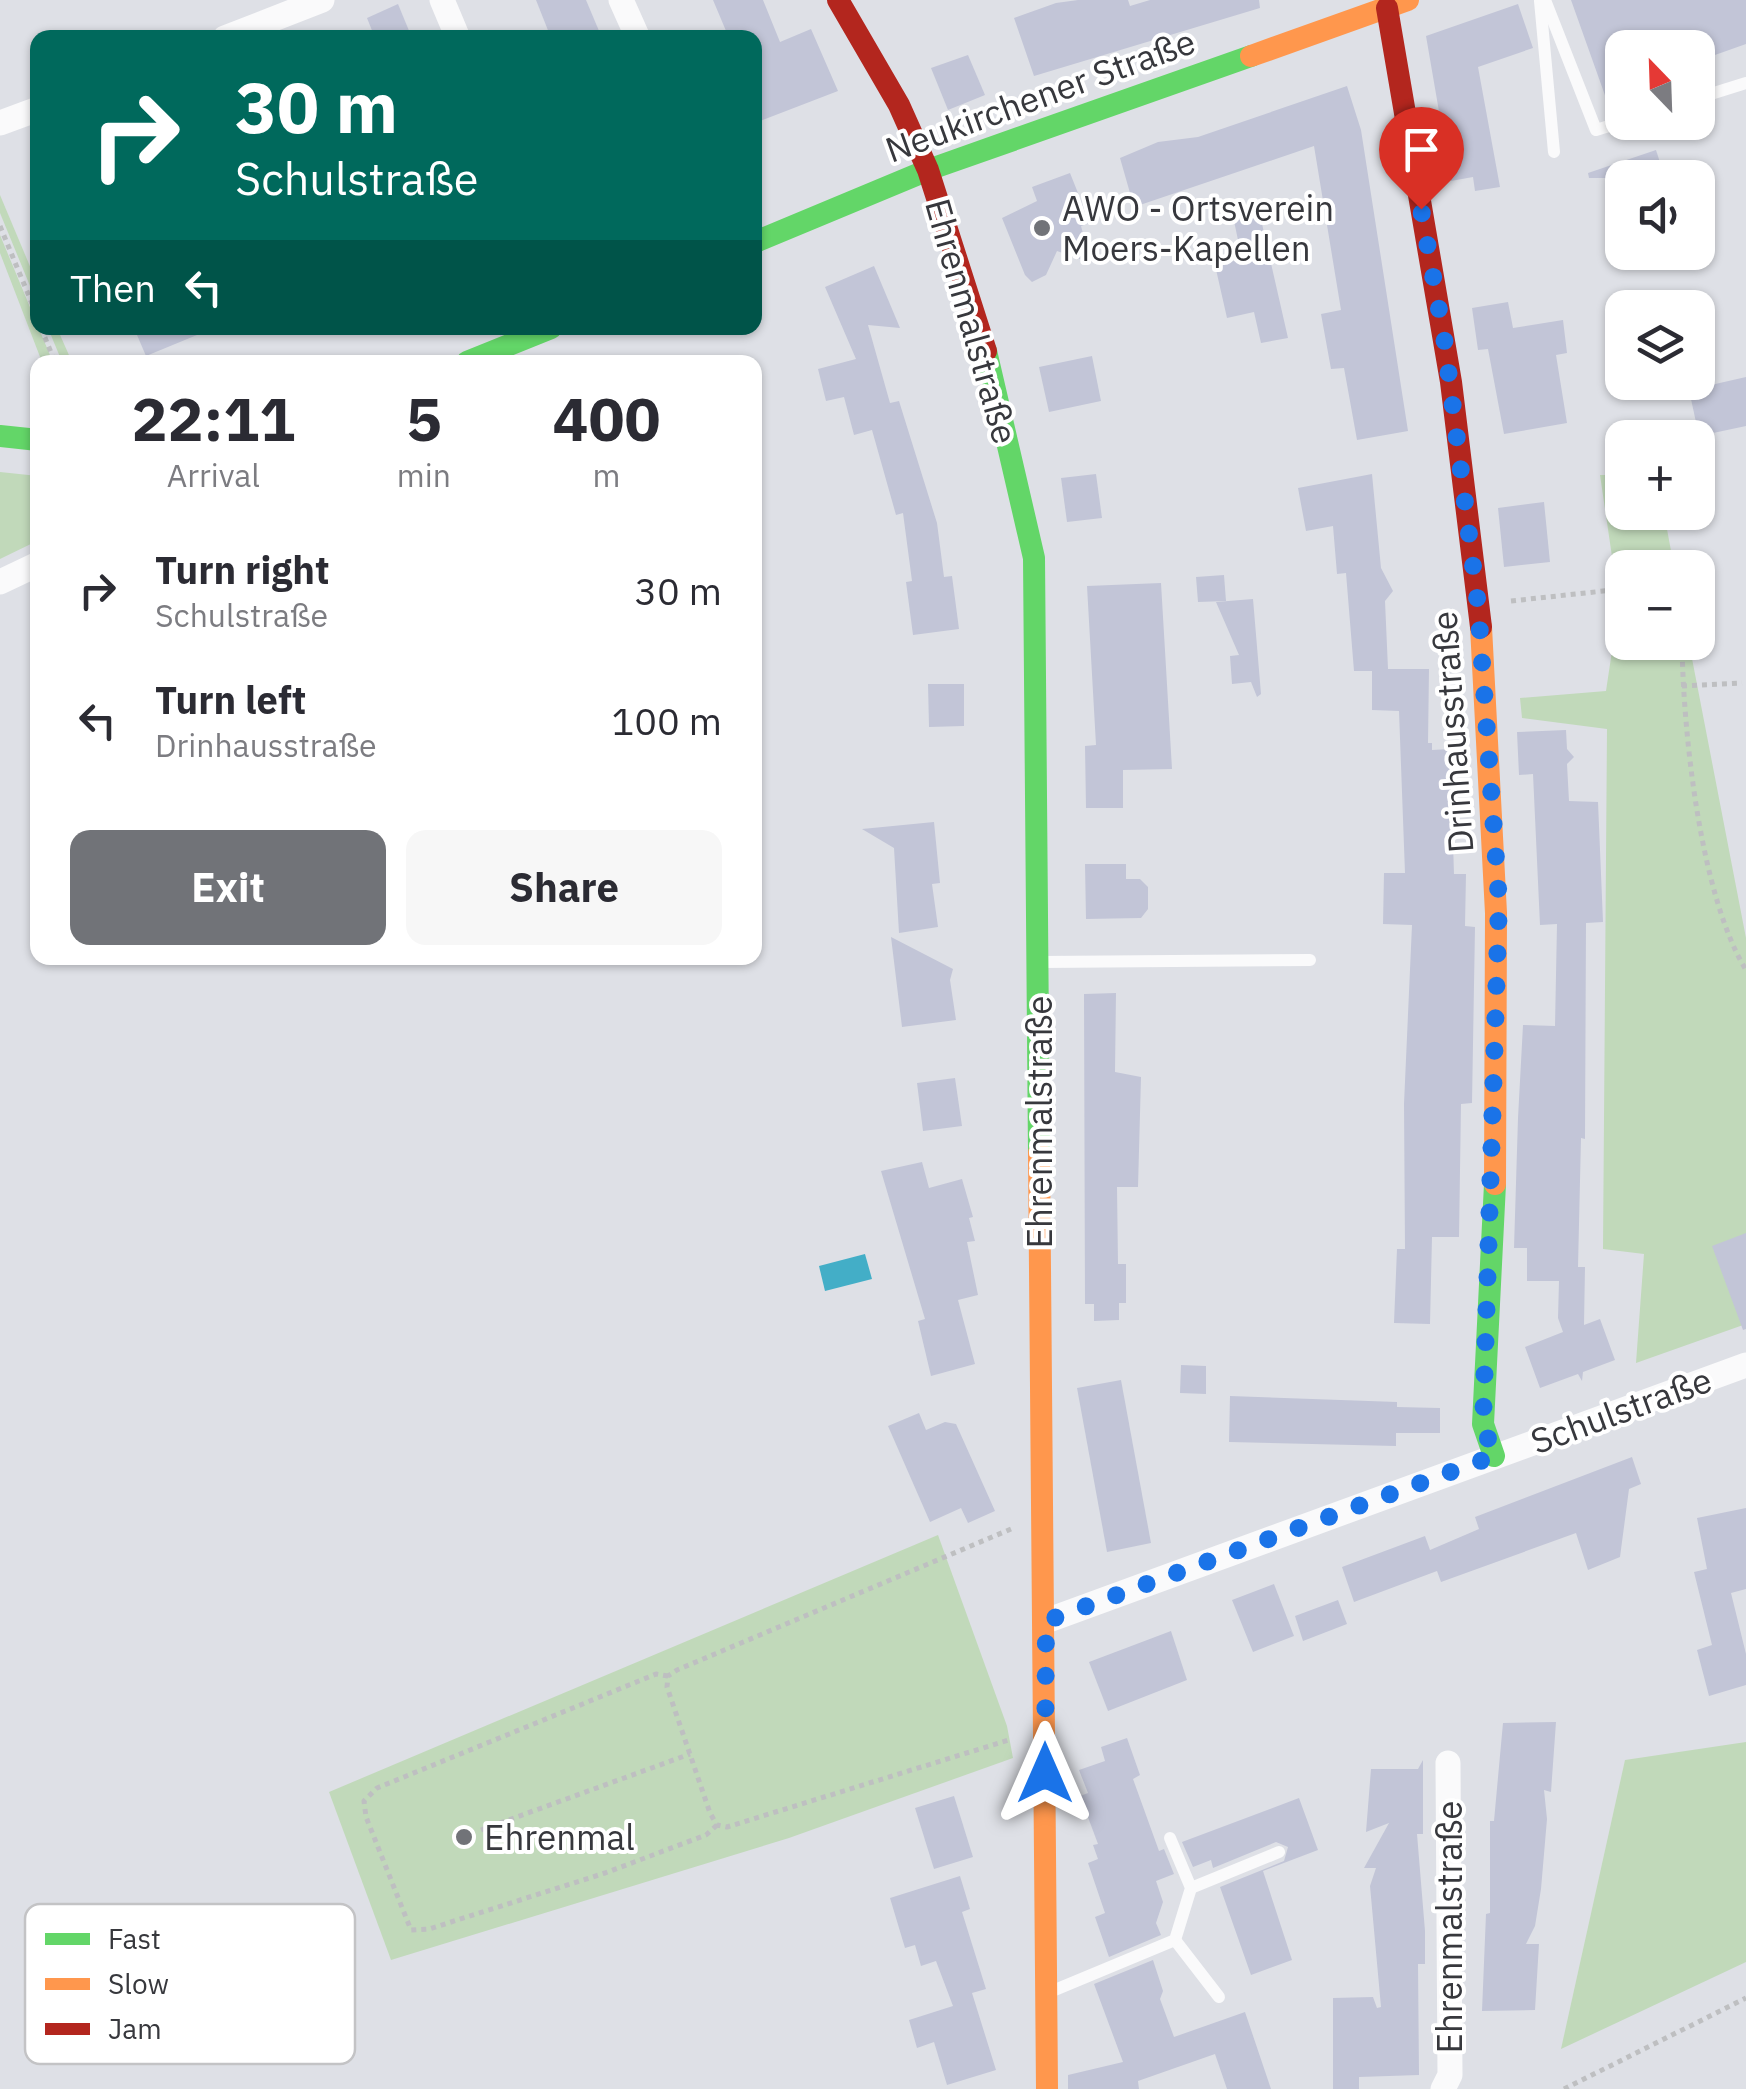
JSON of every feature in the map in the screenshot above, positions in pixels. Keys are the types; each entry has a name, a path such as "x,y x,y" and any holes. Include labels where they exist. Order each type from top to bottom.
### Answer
{"street":[{"path":"278,28 322,0"},
{"path":"442,0 455,30"},
{"path":"621,0 634,30"},
{"name":"Ehrenmalstraße","path":"838,0 900,105 928,170 989,362 1034,558 1047,2089"},
{"name":"Neukirchener Straße","path":"762,239 928,170 1398,4"},
{"name":"Drinhausstraße","path":"1398,4 1478,605 1499,901 1483,1424 1494,1456"},
{"path":"0,123 30,112"},
{"path":"490,355 520,346 538,335"},
{"path":"0,436 30,439"},
{"path":"0,582 30,568"},
{"name":"Schulstraße","path":"1046,1621 1746,1364"},
{"name":"Ehrenmalstraße","path":"1442,2089 1450,2075 1448,1763"}],"lane":[{"path":"1543,0 1596,130 1605,127"},
{"path":"1543,0 1554,152"},
{"path":"1715,93 1746,83"},
{"path":"1038,962 1310,960"},
{"path":"1048,1992 1174,1940 1191,1888 1170,1838"},
{"path":"1191,1888 1279,1852"},
{"path":"1174,1940 1219,1997"}],"path":[{"path":"0,226 30,299"},
{"path":"1478,605 1605,591"},
{"path":"1682,660 1701,827 1729,941 1746,970"},
{"path":"1682,686 1742,683"},
{"path":"717,1825 706,1836 605,1873 429,1929 411,1930 366,1816 364,1801 377,1788 656,1674 668,1676 1016,1527 1042,1526"},
{"path":"668,1676 667,1688 717,1825"},
{"path":"717,1825 727,1826 1018,1736 1044,1736"},
{"path":"481,1830 690,1754"},
{"path":"1564,2089 1746,1998"}],"green space":[{"path":"0,195 30,266 30,286 0,213"},
{"path":"0,235 30,307 30,331 0,253"},
{"path":"32,335 42,335 50,355 39,355"},
{"path":"51,335 60,335 69,355 59,355"},
{"path":"0,472 30,475 30,544 0,559"},
{"path":"1600,475 1605,475 1605,509"},
{"path":"1608,530 1667,530 1671,550 1611,550"},
{"path":"1611,660 1692,660 1746,938 1746,1324 1636,1363 1644,1254 1603,1249 1607,729 1522,718 1520,698 1606,691"},
{"path":"938,1535 1007,1726 1013,1758 789,1838 391,1960 329,1792"},
{"path":"1746,1742 1746,1962 1561,2049 1625,1760"}],"water":[{"path":"865,1254 872,1279 825,1291 819,1266"}],"building":[{"path":"536,0 586,0 599,30 548,30"},
{"path":"713,0 763,0 780,42 811,29 838,91 762,120 762,30 726,30"},
{"path":"1128,0 1130,6 1150,0 1259,0 1260,8 1034,76 1014,18 1056,3"},
{"path":"1571,0 1746,0 1746,44 1715,55 1715,30 1605,30 1605,95"},
{"path":"398,4 409,30 372,30 367,18"},
{"path":"1518,4 1533,48 1478,67 1500,187 1475,191 1473,177 1451,181 1426,36"},
{"path":"968,55 985,95 948,110 931,68"},
{"path":"1347,86 1361,130 1408,431 1357,440 1344,368 1331,369 1321,314 1341,310 1314,146 1134,207 1120,158 1158,142 1198,137"},
{"path":"1656,150 1659,160 1626,160"},
{"path":"1605,167 1605,178 1589,178 1588,173"},
{"path":"1070,173 1090,223 1081,226 1091,263 1057,251 1046,275 1032,282 1025,275 1002,218 1037,201 1032,187"},
{"path":"1260,215 1288,338 1261,343 1254,312 1227,318 1215,265 1242,259 1234,221"},
{"path":"874,266 900,328 868,325 890,403 899,401 937,523 944,577 952,576 959,629 913,635 906,582 912,581 903,513 896,515 872,430 854,435 844,397 826,401 818,369 856,359 825,287"},
{"path":"1508,302 1513,328 1563,320 1567,353 1556,355 1567,423 1504,434 1488,349 1478,350 1472,308"},
{"path":"137,335 197,335 148,355"},
{"path":"1092,356 1101,401 1049,412 1039,367"},
{"path":"1746,377 1746,426 1715,433 1715,420 1696,420 1691,400 1715,400 1715,384"},
{"path":"1096,474 1102,518 1067,522 1061,478"},
{"path":"1372,474 1381,568 1393,591 1385,601 1388,669 1429,669 1428,743 1432,743 1432,750 1450,749 1454,874 1466,874 1465,926 1475,927 1472,1103 1461,1104 1459,1237 1432,1237 1430,1324 1394,1323 1397,1249 1405,1249 1404,1104 1412,925 1383,924 1384,873 1405,873 1399,711 1372,710 1372,671 1354,671 1346,573 1337,574 1333,526 1306,531 1298,488"},
{"path":"1544,502 1550,562 1504,567 1498,508"},
{"path":"1224,575 1226,601 1198,602 1196,577"},
{"path":"1161,583 1172,769 1123,770 1123,808 1086,808 1085,746 1096,745 1087,586"},
{"path":"1253,599 1261,694 1257,697 1251,682 1232,684 1230,656 1239,655 1216,602"},
{"path":"928,684 964,684 964,726 929,727"},
{"path":"1566,730 1567,749 1574,757 1567,764 1569,801 1598,802 1603,922 1586,923 1585,1139 1581,1138 1578,1267 1585,1267 1584,1325 1600,1319 1615,1360 1583,1372 1582,1381 1578,1374 1540,1388 1525,1347 1563,1332 1558,1318 1559,1281 1527,1281 1527,1248 1514,1248 1518,1118 1523,1025 1555,1026 1557,924 1540,925 1533,774 1519,775 1517,732"},
{"path":"934,822 940,883 932,884 938,927 899,933 894,848 862,829"},
{"path":"1085,864 1126,864 1126,879 1140,879 1148,887 1148,909 1141,918 1086,919"},
{"path":"891,937 953,969 950,980 956,1020 902,1027"},
{"path":"1116,993 1115,1072 1141,1077 1138,1187 1117,1187 1118,1264 1126,1264 1126,1303 1119,1303 1119,1320 1094,1321 1094,1304 1085,1304 1084,994"},
{"path":"955,1078 962,1126 923,1131 917,1083"},
{"path":"922,1162 929,1188 962,1179 973,1217 969,1218 975,1241 967,1242 978,1295 958,1300 975,1364 931,1376 918,1321 925,1319 881,1171"},
{"path":"1746,1233 1746,1329 1743,1330 1712,1246"},
{"path":"1181,1365 1206,1366 1206,1394 1180,1393"},
{"path":"1121,1380 1151,1543 1107,1552 1077,1388"},
{"path":"1230,1396 1397,1402 1397,1407 1440,1408 1440,1433 1396,1433 1396,1446 1229,1442"},
{"path":"919,1413 926,1430 945,1422 956,1424 995,1511 968,1523 961,1508 930,1522 888,1426"},
{"path":"1632,1457 1641,1484 1629,1489 1620,1557 1588,1570 1576,1533 1441,1582 1437,1571 1354,1602 1342,1567 1425,1536 1430,1550 1479,1529 1475,1517"},
{"path":"1746,1508 1746,1589 1731,1593 1746,1654 1746,1685 1709,1696 1697,1650 1712,1645 1694,1572 1707,1569 1697,1518"},
{"path":"1274,1584 1294,1636 1253,1652 1232,1600"},
{"path":"1338,1600 1347,1624 1303,1641 1295,1616"},
{"path":"1171,1631 1187,1680 1108,1711 1089,1662"},
{"path":"1556,1722 1551,1792 1544,1790 1547,1819 1541,1889 1535,1926 1526,1944 1539,1944 1535,2010 1482,2011 1486,1914 1490,1913 1490,1821 1494,1821 1503,1723"},
{"path":"1127,1738 1140,1775 1133,1779 1159,1851 1164,1849 1174,1874 1156,1881 1163,1902 1156,1923 1161,1935 1109,1957 1095,1917 1105,1913 1088,1863 1098,1859 1093,1845 1098,1844 1080,1796 1088,1793 1079,1770 1105,1761 1101,1747"},
{"path":"1423,1760 1423,1834 1417,1834 1425,1931 1425,1964 1418,1964 1419,2075 1359,2077 1359,2089 1333,2089 1333,1998 1373,1997 1377,2008 1381,2007 1370,1886 1376,1868 1364,1868 1389,1823 1366,1832 1371,1769 1418,1769"},
{"path":"954,1796 973,1857 934,1869 915,1808"},
{"path":"1299,1798 1318,1850 1263,1871 1292,1960 1251,1975 1220,1887 1284,1861 1288,1847 1276,1842 1213,1868 1211,1860 1193,1867 1182,1842"},
{"path":"960,1876 970,1909 962,1912 986,1989 972,1993 996,2070 947,2085 934,2042 917,2048 909,2020 953,2006 936,1961 921,1966 915,1945 905,1948 890,1898"},
{"path":"1153,1960 1163,1991 1160,1999 1174,2037 1245,2012 1271,2089 1227,2089 1215,2054 1138,2081 1139,2089 1068,2089 1068,2075 1123,2062 1094,1984"}],"traffic: fast":[{"path":"762,239 928,170 1251,56"},
{"path":"484,355 534,335"},
{"path":"986,351 1034,558 1039,1153"},
{"path":"0,436 30,439"},
{"path":"1494,1456 1483,1424 1495,1184"}],"traffic: slow":[{"path":"1251,56 1408,0"},
{"path":"1481,627 1496,913 1495,1184"},
{"path":"1039,1153 1047,2089"}],"traffic: jam":[{"path":"838,0 899,105 928,170 986,351"},
{"path":"1387,8 1451,382 1481,627"}],"place":[{"name":"AWO - Ortsverein Moers-Kapellen","path":"1042,228"},
{"name":"Ehrenmal","path":"464,1837"}],"route":[{"path":"1045,1773 1046,1621 1494,1456 1483,1424 1499,901 1478,605 1444,337 1421,209"}]}
